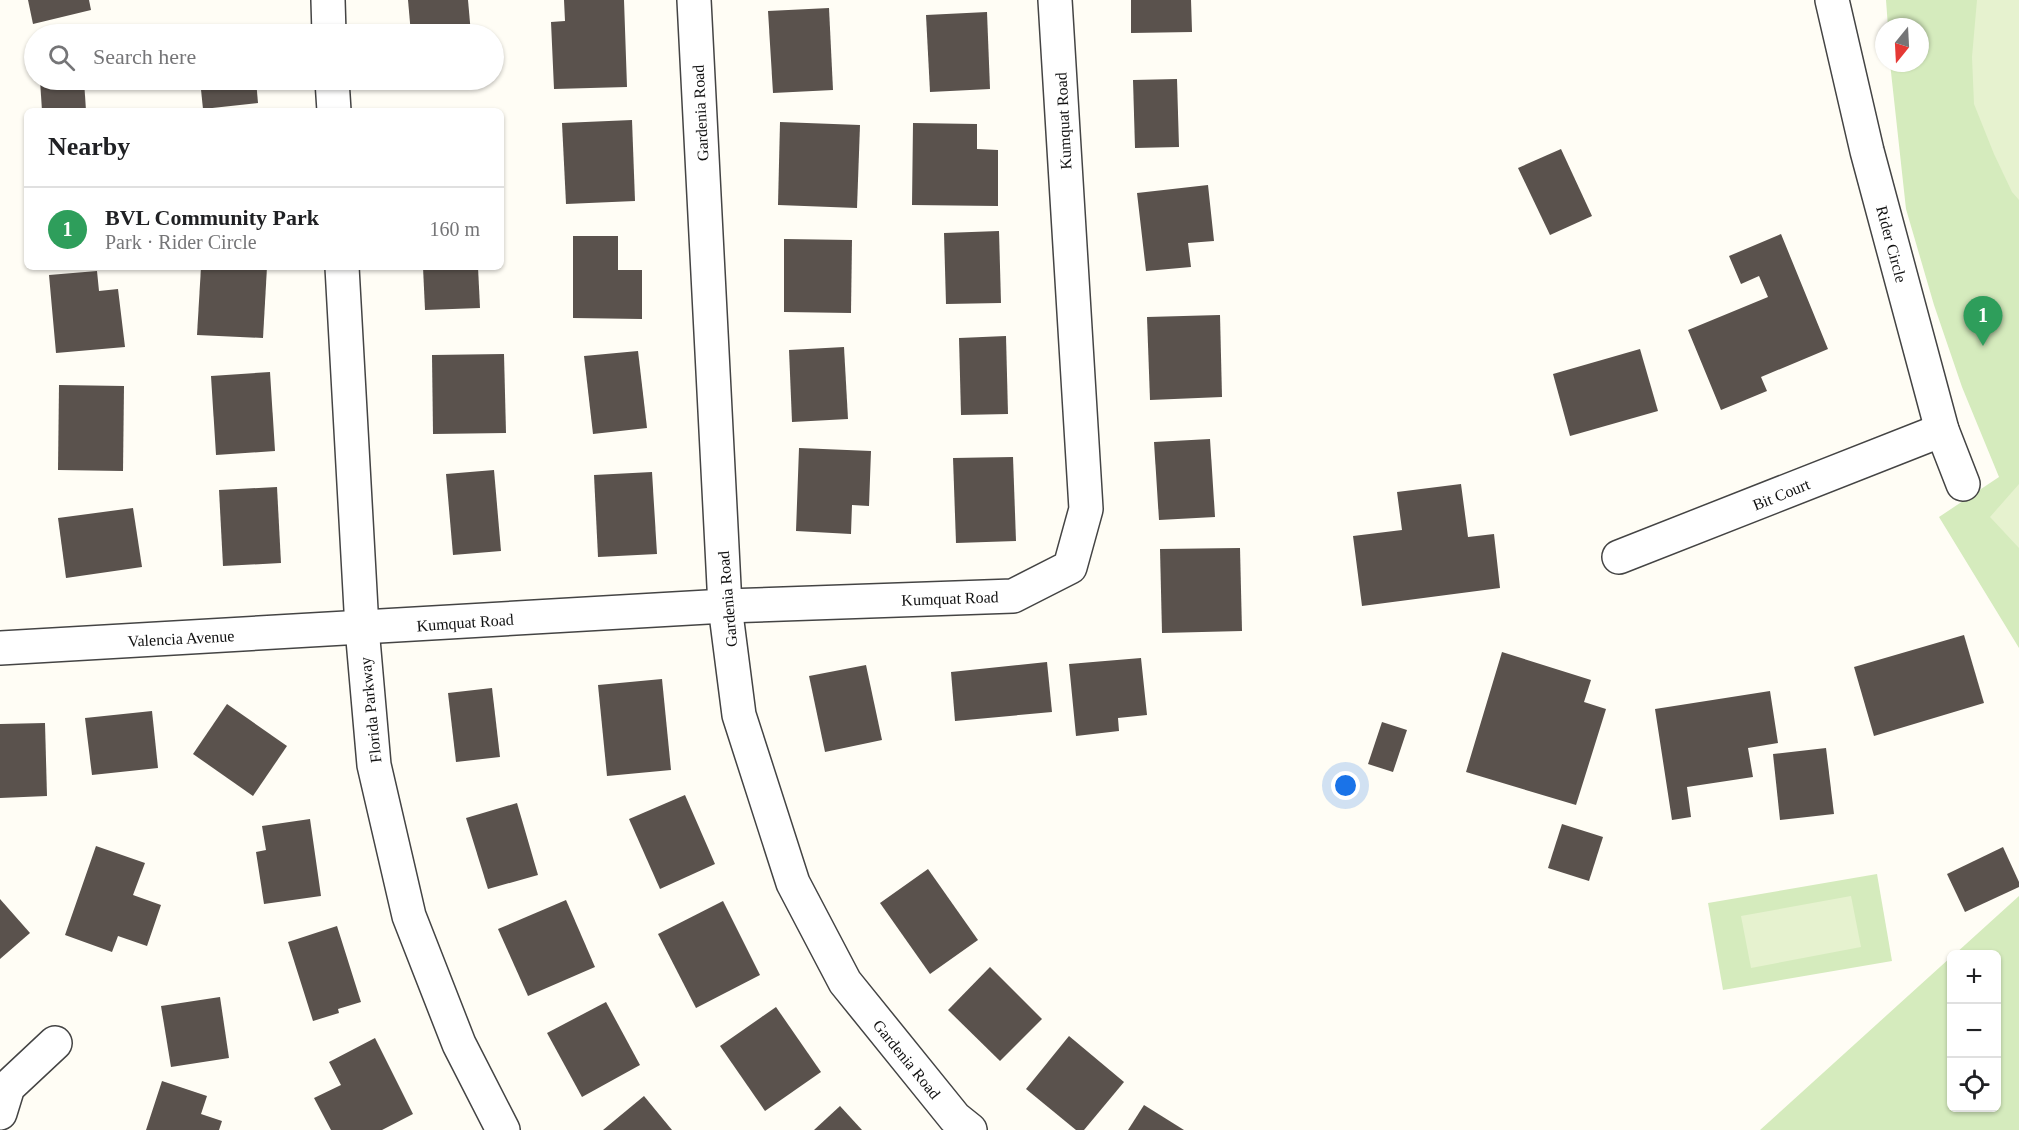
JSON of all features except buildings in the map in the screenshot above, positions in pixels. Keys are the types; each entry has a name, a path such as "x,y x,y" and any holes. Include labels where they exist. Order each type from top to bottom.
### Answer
{"street":[{"path":"328,0 329,24"},
{"name":"Gardenia Road","path":"694,0 725,606 739,715 793,883 845,982 955,1118 970,1130"},
{"name":"Kumquat Road","path":"362,628 725,606 1013,596 1070,567 1086,509 1055,0"},
{"name":"Rider Circle","path":"1832,0 1867,151 1942,430 1963,484"},
{"path":"333,90 334,108"},
{"name":"Florida Parkway","path":"342,270 362,628 374,765 410,916 459,1044 503,1130"},
{"name":"Bit Court","path":"1619,557 1942,430"},
{"name":"Valencia Avenue","path":"0,648 362,628"},
{"path":"0,1113 8,1088 55,1043"}],"green space":[{"path":"1886,0 2019,0 2019,648 1939,517 1999,477 1962,387 1934,305 1906,209 1891,72 1929,72 1929,18 1887,18"},
{"path":"1977,0 2019,0 2019,200 2012,192 1994,154 1974,104 1972,57"},
{"path":"2019,484 2019,548 1990,517"},
{"path":"1877,874 1892,961 1723,990 1708,903"},
{"path":"1851,896 1861,947 1751,968 1741,916"},
{"path":"2019,896 2019,1130 1760,1130 1947,961 1947,1112 2001,1112 2001,950 1959,950"}],"place":[{"name":"BVL Community Park","path":"1983,346"}]}
